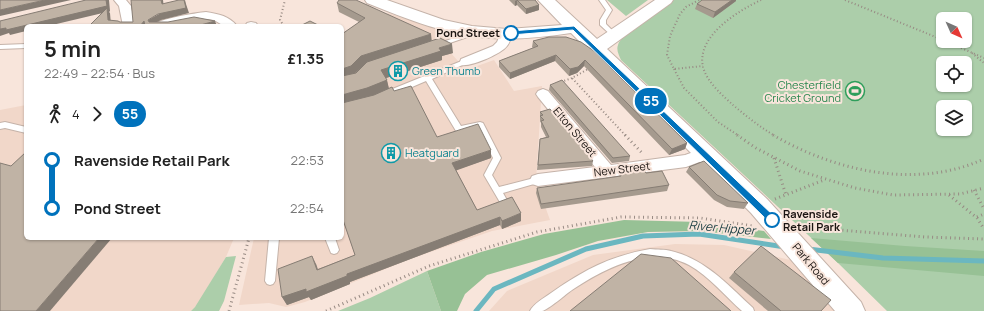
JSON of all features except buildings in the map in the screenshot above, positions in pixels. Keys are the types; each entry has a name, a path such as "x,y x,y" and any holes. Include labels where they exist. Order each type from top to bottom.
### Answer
{"street":[{"path":"120,0 125,6 129,24"},
{"path":"373,0 418,17 445,25 480,32 506,34 574,28"},
{"name":"Park Road","path":"546,0 759,206 852,311"},
{"path":"602,53 615,36 665,0"},
{"path":"166,24 197,16 222,19 228,24"},
{"path":"466,62 497,48 503,43 506,34"},
{"name":"Elton Street","path":"543,94 607,171"},
{"name":"New Street","path":"538,180 686,161 705,154"}],"lane":[{"path":"602,0 609,10 603,20 602,25 615,36"},
{"path":"434,46 480,32"},
{"path":"0,47 24,46"},
{"path":"380,97 466,62"},
{"path":"428,78 458,129 480,125 497,158 488,175 504,202"},
{"path":"0,126 4,125 24,130"},
{"path":"497,191 538,180"},
{"path":"270,282 274,240"},
{"path":"331,240 334,250"},
{"path":"535,311 587,274 632,256 660,253 691,263 749,311"}],"path":[{"path":"283,24 280,20 286,0"},
{"path":"699,0 686,7 680,14 670,36 667,55 684,88 718,122 756,148 800,171 825,180 893,196 948,194 984,188"},
{"path":"761,0 752,3 714,33 707,42 703,53 703,66 712,84 738,110 791,145 839,165 870,172 903,176 953,171 975,164 984,159"},
{"path":"845,0 936,37"},
{"path":"962,48 984,58"},
{"path":"966,50 984,63"},
{"path":"543,94 547,86 572,78 602,53"},
{"path":"674,68 703,66"},
{"path":"572,78 654,165"},
{"path":"774,158 786,195"},
{"path":"759,206 825,180"},
{"path":"974,190 984,209"},
{"path":"948,194 977,218 984,229"},
{"path":"977,218 984,214"},
{"path":"326,311 429,266 537,232 621,217 700,218 784,233 804,226 854,232 984,239"},
{"path":"229,311 242,268 248,240"}],"shaded area":[{"path":"388,13 464,36 442,43 466,70 494,60 514,91 542,86 536,181 550,220 492,231 410,259 305,302 286,307 269,303 239,305 254,240 344,240 344,43"},
{"path":"24,105 24,240 233,240 226,257 197,305 191,311 0,311 0,110"},
{"name":"Ravenside Retail Park","path":"675,244 724,245 795,261 835,311 489,311 507,291 593,255"}],"green space":[{"path":"607,0 648,0 626,16"},
{"path":"671,0 984,0 984,311 887,311 838,263 621,60 617,49 621,40 626,34"},
{"path":"624,220 700,222 764,231 771,239 701,231 648,232 598,241 487,275 465,294 457,311 441,311 427,271 481,252 544,234"},
{"path":"811,238 984,251 984,276 838,263"},
{"path":"236,256 224,301 219,311 191,311 226,257"},
{"path":"427,271 441,311 338,311 370,298"}],"waterway":[{"name":"River Hipper","path":"476,311 494,289 586,249 643,236 699,234 785,247"},
{"name":"River Hipper","path":"808,249 883,258 984,261"}],"bus line":[{"name":"55","path":"511,33 574,28 772,220"}],"place":[{"name":"Pond Street","path":"511,33"},
{"name":"Green Thumb","path":"398,71"},
{"name":"Chesterfield Cricket Ground","path":"855,91"},
{"name":"Heatguard","path":"391,153"},
{"name":"Ravenside Retail Park","path":"772,220"}]}
